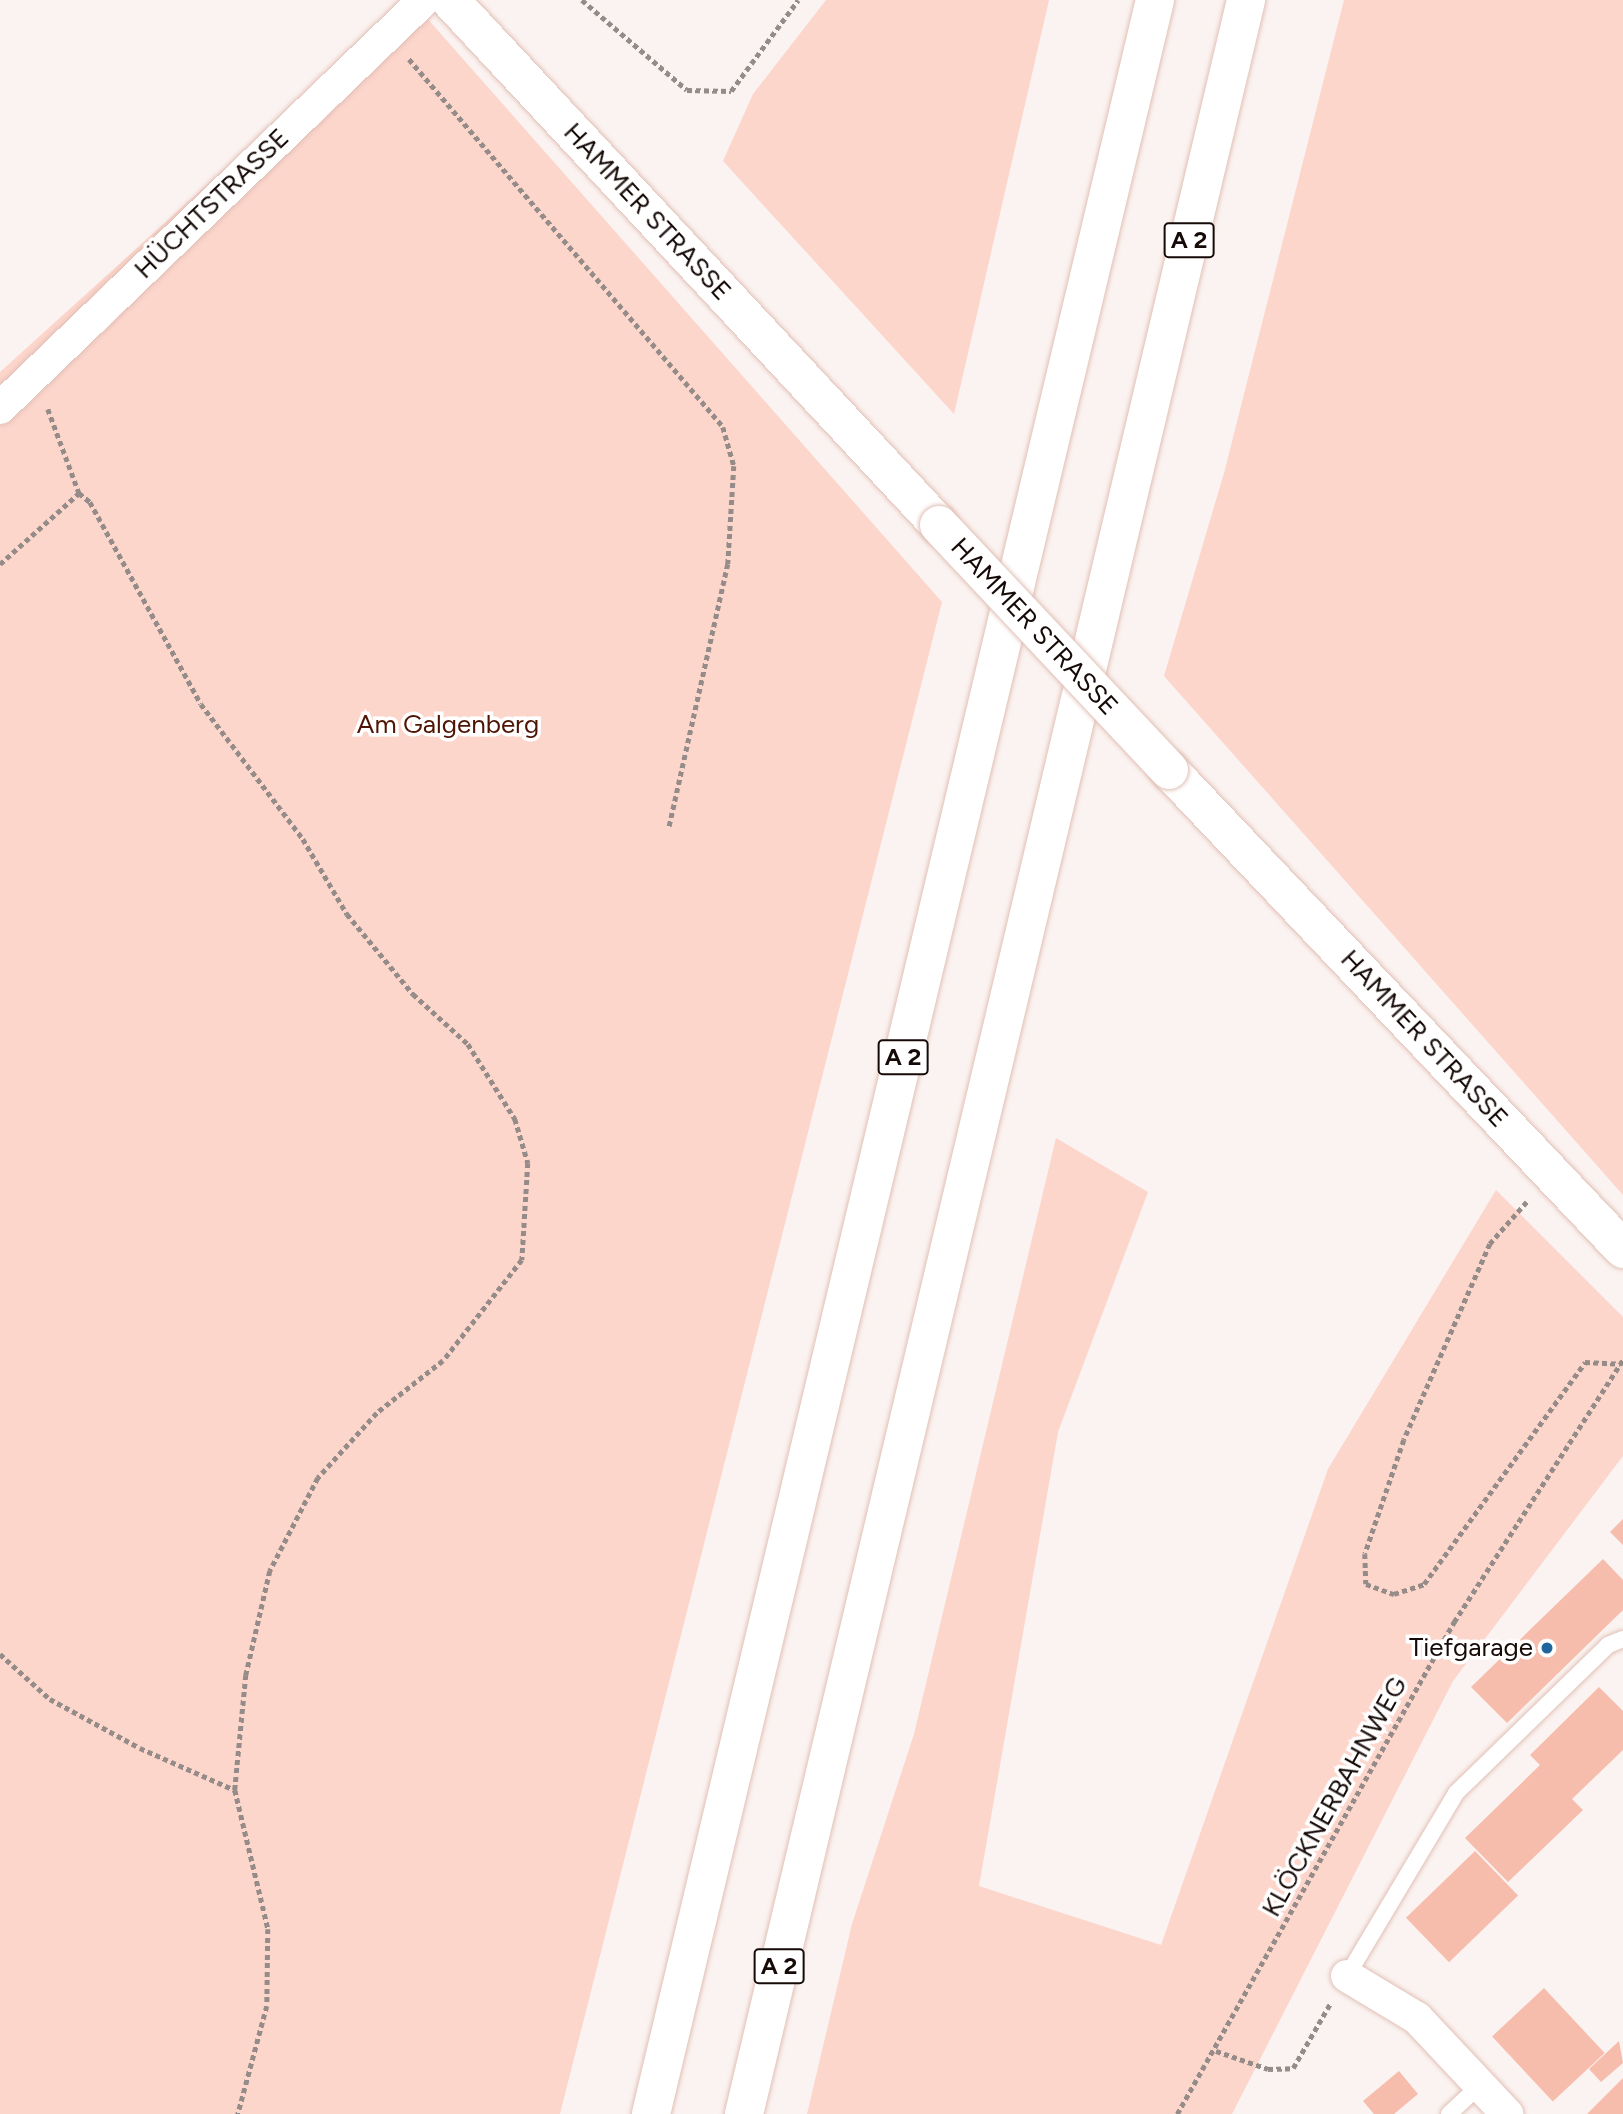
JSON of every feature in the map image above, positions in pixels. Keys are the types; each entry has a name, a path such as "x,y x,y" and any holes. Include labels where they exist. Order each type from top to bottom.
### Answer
{"main road":[{"name":"HAMMER STRASSE","path":"450,0 1169,770 1623,1249"},
{"name":"A 2","path":"651,2114 1155,0"},
{"name":"A 2","path":"744,2114 1246,0"}],"street":[{"name":"HÜCHTSTRASSE","path":"0,408 424,0"},
{"path":"1347,1976 1417,2018 1507,2114"}],"lane":[{"path":"1347,1976 1456,1793 1608,1645 1623,1639"},
{"path":"1449,2114 1480,2085"}],"path":[{"path":"582,0 687,90 731,91 798,0"},
{"path":"388,34 723,427 734,466 728,564 669,827"},
{"path":"35,374 79,494 90,502 201,704 303,839 347,914 414,994 468,1044 515,1119 528,1163 522,1259 443,1362 377,1413 318,1478 270,1571 246,1675 235,1790 268,1929 267,2006 238,2114"},
{"path":"0,564 79,494"},
{"path":"1551,1173 1490,1244 1404,1440 1365,1554 1366,1584 1394,1594 1424,1584 1585,1362 1621,1362"},
{"name":"KLÖCKNERBAHNWEG","path":"1177,2114 1216,2051 1454,1622 1621,1362"},
{"path":"0,1654 50,1699 140,1748 235,1790"},
{"path":"1216,2051 1268,2069 1293,2068 1347,1976"}],"green space":[{"name":"Am Galgenberg","path":"411,0 942,602 560,2114 0,2114 0,372"},
{"path":"826,0 1049,0 954,414 723,161 753,94"},
{"path":"1344,0 1623,0 1623,1195 1164,676 1224,473"},
{"path":"1056,1138 1148,1192 1058,1432 979,1886 1161,1945 1328,1469 1496,1190 1623,1317 1623,1456 1453,1681 1232,2114 807,2114 852,1924 914,1734"}],"building":[{"path":"1623,1519 1623,1545 1610,1532"},
{"name":"Tiefgarage","path":"1603,1559 1623,1580 1623,1610 1507,1723 1471,1687"},
{"path":"1599,1687 1623,1711 1623,1750 1572,1799 1583,1810 1508,1882 1465,1838 1540,1765 1530,1755"},
{"path":"1475,1851 1518,1896 1449,1962 1406,1918"},
{"path":"1544,1988 1605,2053 1553,2102 1492,2036"},
{"path":"1619,2041 1623,2063 1601,2082 1589,2069"},
{"path":"1399,2071 1418,2094 1394,2114 1374,2114 1363,2101"},
{"path":"1623,2078 1623,2114 1587,2114"}],"place":[{"name":"Tiefgarage","path":"1547,1648"}]}
